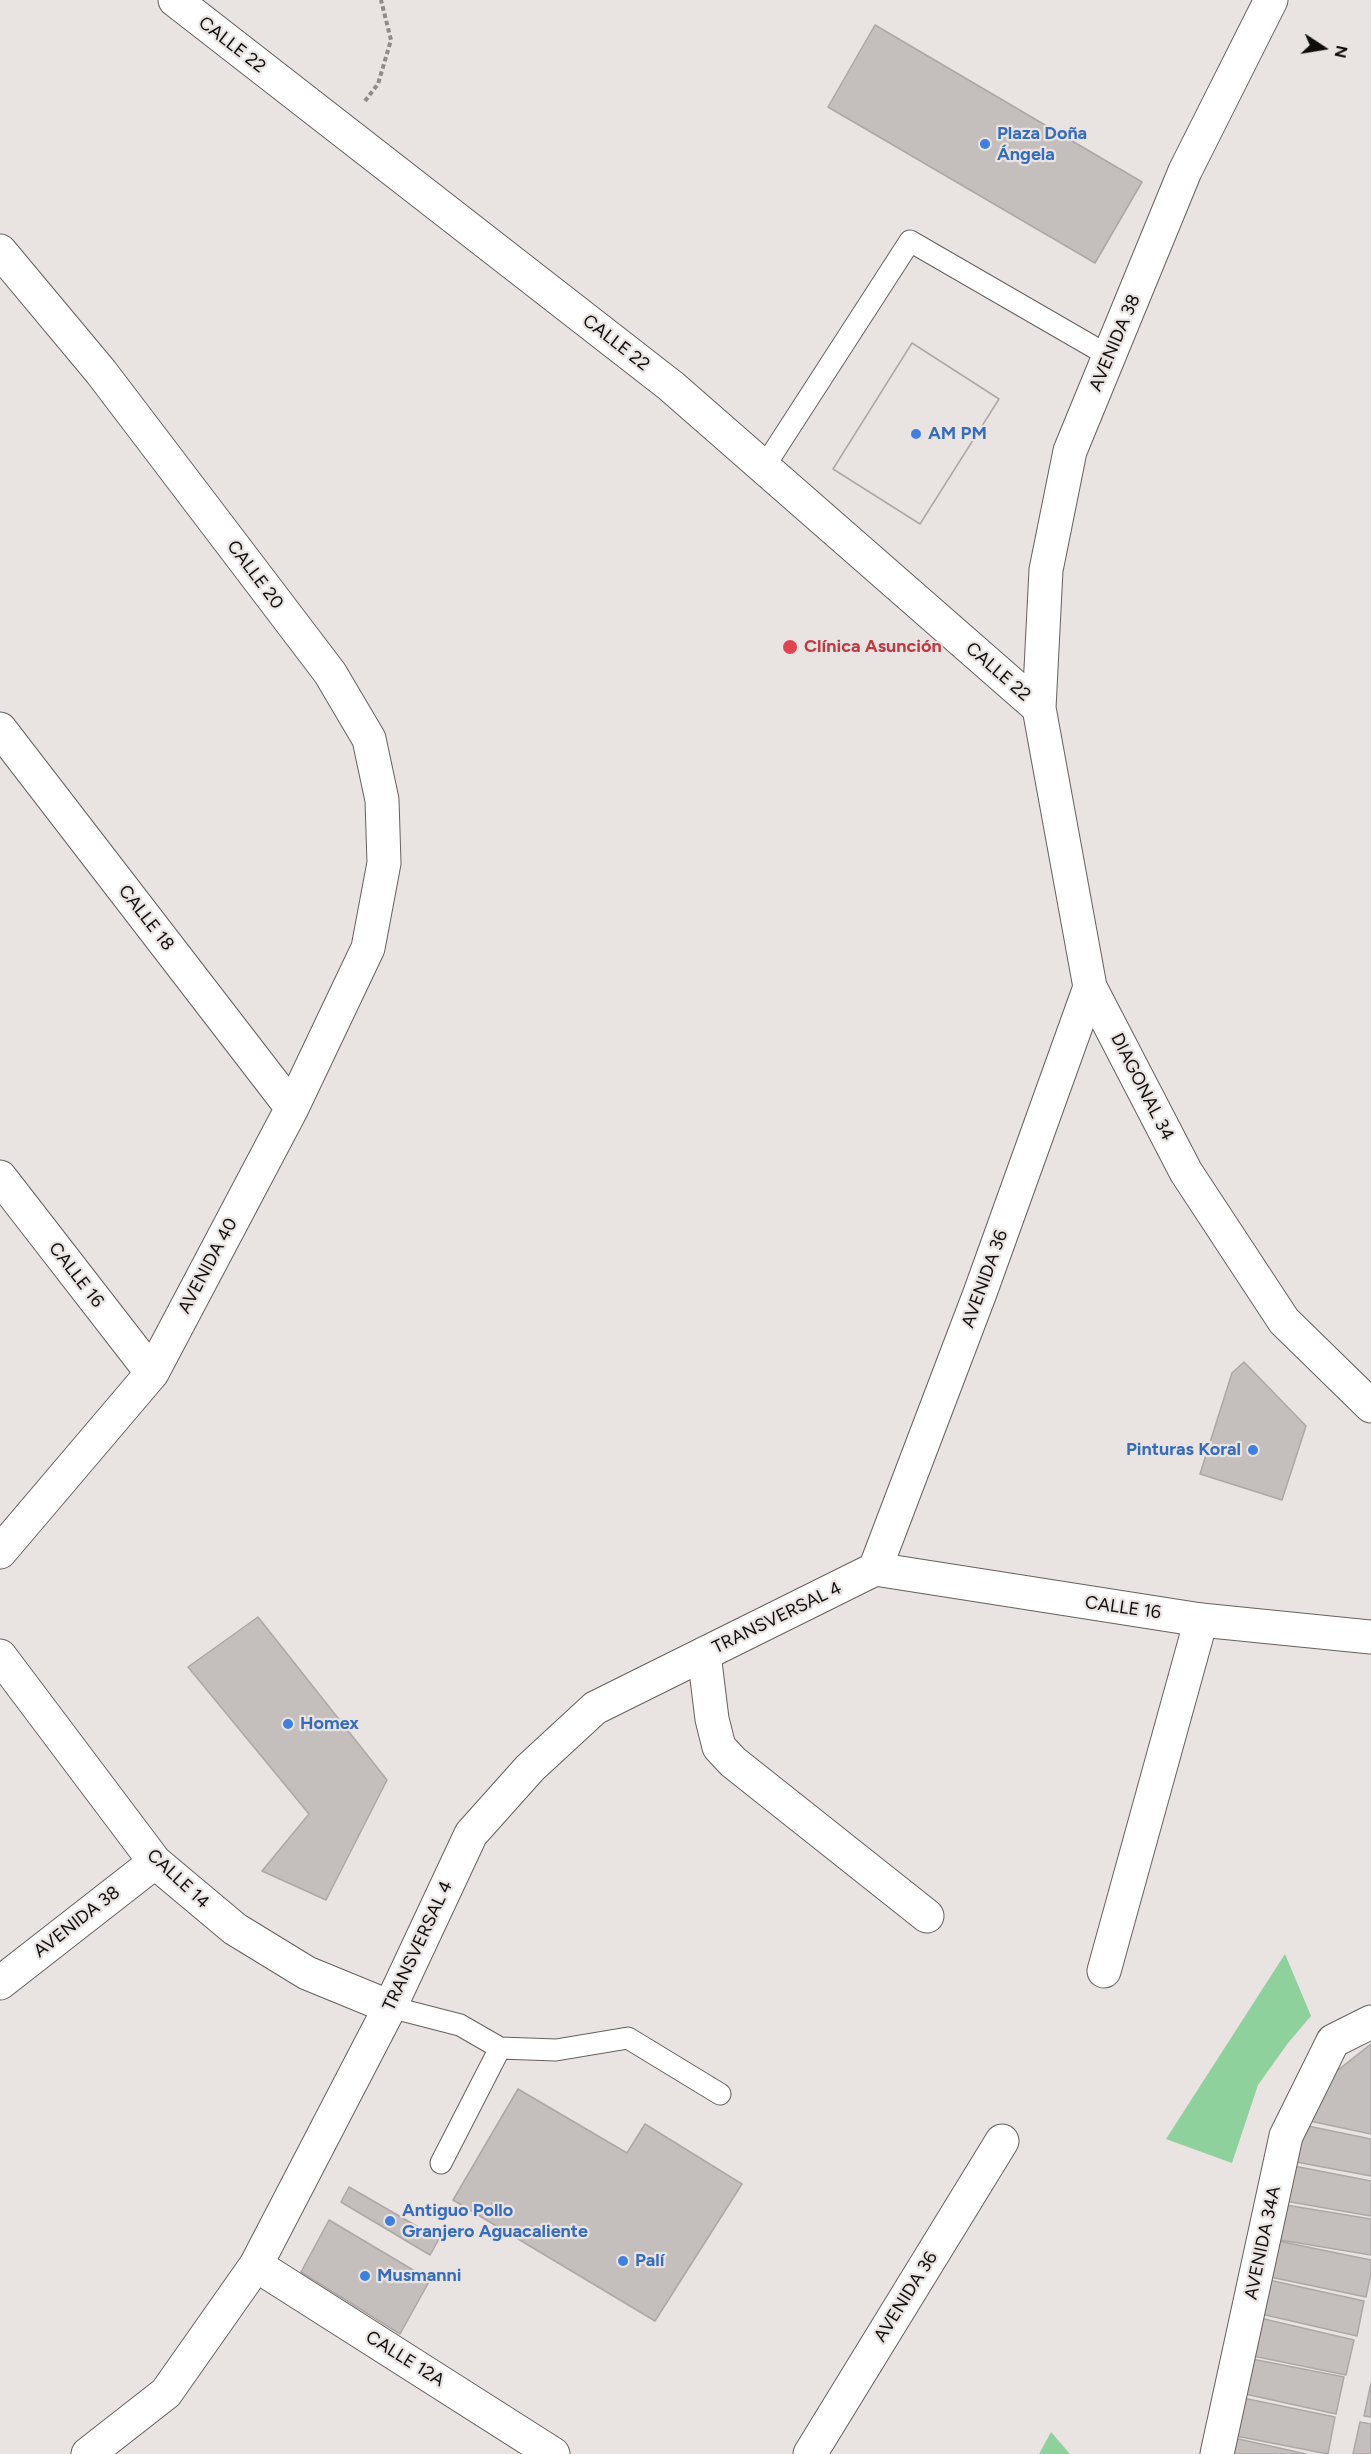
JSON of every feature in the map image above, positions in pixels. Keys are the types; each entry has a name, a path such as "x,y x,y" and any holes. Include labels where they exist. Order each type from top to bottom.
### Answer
{"street":[{"name":"CALLE 22","path":"175,0 671,386 1039,708"},
{"name":"AVENIDA 38","path":"1039,708 1046,570 1070,451 1185,171 1271,0"},
{"name":"CALLE 20","path":"0,251 101,372 330,673 369,739 382,800 384,863 368,948"},
{"name":"DIAGONAL 34","path":"1039,708 1090,987 1186,1172 1284,1321 1371,1406"},
{"name":"CALLE 18","path":"0,729 292,1108"},
{"name":"AVENIDA 40","path":"0,1552 152,1373 292,1108 368,948"},
{"name":"AVENIDA 36","path":"875,1569 984,1282 1090,987"},
{"name":"CALLE 16","path":"0,1177 152,1373"},
{"name":"CALLE 16","path":"875,1569 1201,1620 1371,1637"},
{"name":"TRANSVERSAL 4","path":"88,2454 166,2393 256,2265 390,2007 471,1834 530,1768 595,1708 875,1569"},
{"path":"1104,1971 1201,1620"},
{"path":"704,1654 712,1719 719,1747 733,1762 927,1916"},
{"name":"CALLE 14","path":"0,1656 155,1862 235,1929 308,1973 390,2007"},
{"name":"AVENIDA 38","path":"0,1983 155,1862"},
{"name":"AVENIDA 34A","path":"1217,2454 1286,2136 1334,2041 1371,2022"},
{"name":"AVENIDA 36","path":"810,2454 1002,2141"},
{"name":"CALLE 12A","path":"256,2265 553,2454"}],"lane":[{"path":"764,467 910,241 1109,356"},
{"path":"390,2007 460,2025 500,2048 556,2050 628,2038 720,2094"},
{"path":"441,2163 500,2048"}],"path":[{"path":"342,130 378,84 391,40 381,0"}],"green space":[{"path":"1285,1954 1311,2016 1258,2085 1232,2163 1166,2139"},
{"path":"1051,2432 1070,2454 1039,2454"}],"building":[{"name":"Plaza Doña Ángela","path":"875,25 1142,182 1095,263 828,107"},
{"name":"AM PM","path":"912,343 999,399 920,524 833,469"},
{"name":"AM PM","path":"912,343 999,399 920,524 833,469"},
{"name":"Pinturas Koral","path":"1244,1362 1306,1426 1282,1500 1200,1474 1232,1373"},
{"name":"Homex","path":"258,1617 387,1780 326,1900 262,1871 309,1814 188,1667"},
{"path":"1371,2044 1371,2134 1305,2120 1324,2081"},
{"name":"Palí","path":"518,2089 627,2153 645,2124 742,2184 655,2321 453,2200"},
{"path":"1303,2125 1371,2139 1371,2176 1296,2162"},
{"path":"1294,2166 1371,2181 1371,2216 1285,2201"},
{"name":"Antiguo Pollo Granjero Aguacaliente","path":"349,2187 439,2239 430,2255 341,2202"},
{"path":"1286,2205 1371,2219 1371,2255 1280,2240"},
{"name":"Musmanni","path":"329,2220 430,2280 400,2334 301,2272"},
{"path":"1278,2241 1371,2260 1371,2274 1366,2297 1270,2277"},
{"path":"1269,2280 1364,2301 1357,2336 1261,2314"},
{"path":"1260,2318 1354,2340 1346,2375 1253,2356"},
{"path":"1252,2359 1344,2377 1336,2414 1245,2394"},
{"path":"1371,2383 1371,2417 1364,2416"},
{"path":"1243,2398 1335,2417 1328,2454 1236,2436"},
{"path":"1360,2422 1371,2424 1371,2454 1353,2454"},
{"path":"1234,2438 1306,2454 1231,2454"}],"place":[{"name":"Plaza Doña Ángela","path":"985,144"},
{"name":"AM PM","path":"916,434"},
{"name":"Clínica Asunción","path":"790,647"},
{"name":"Pinturas Koral","path":"1253,1450"},
{"name":"Homex","path":"288,1724"},
{"name":"Antiguo Pollo Granjero Aguacaliente","path":"390,2221"},
{"name":"Palí","path":"623,2261"},
{"name":"Musmanni","path":"365,2276"}]}
